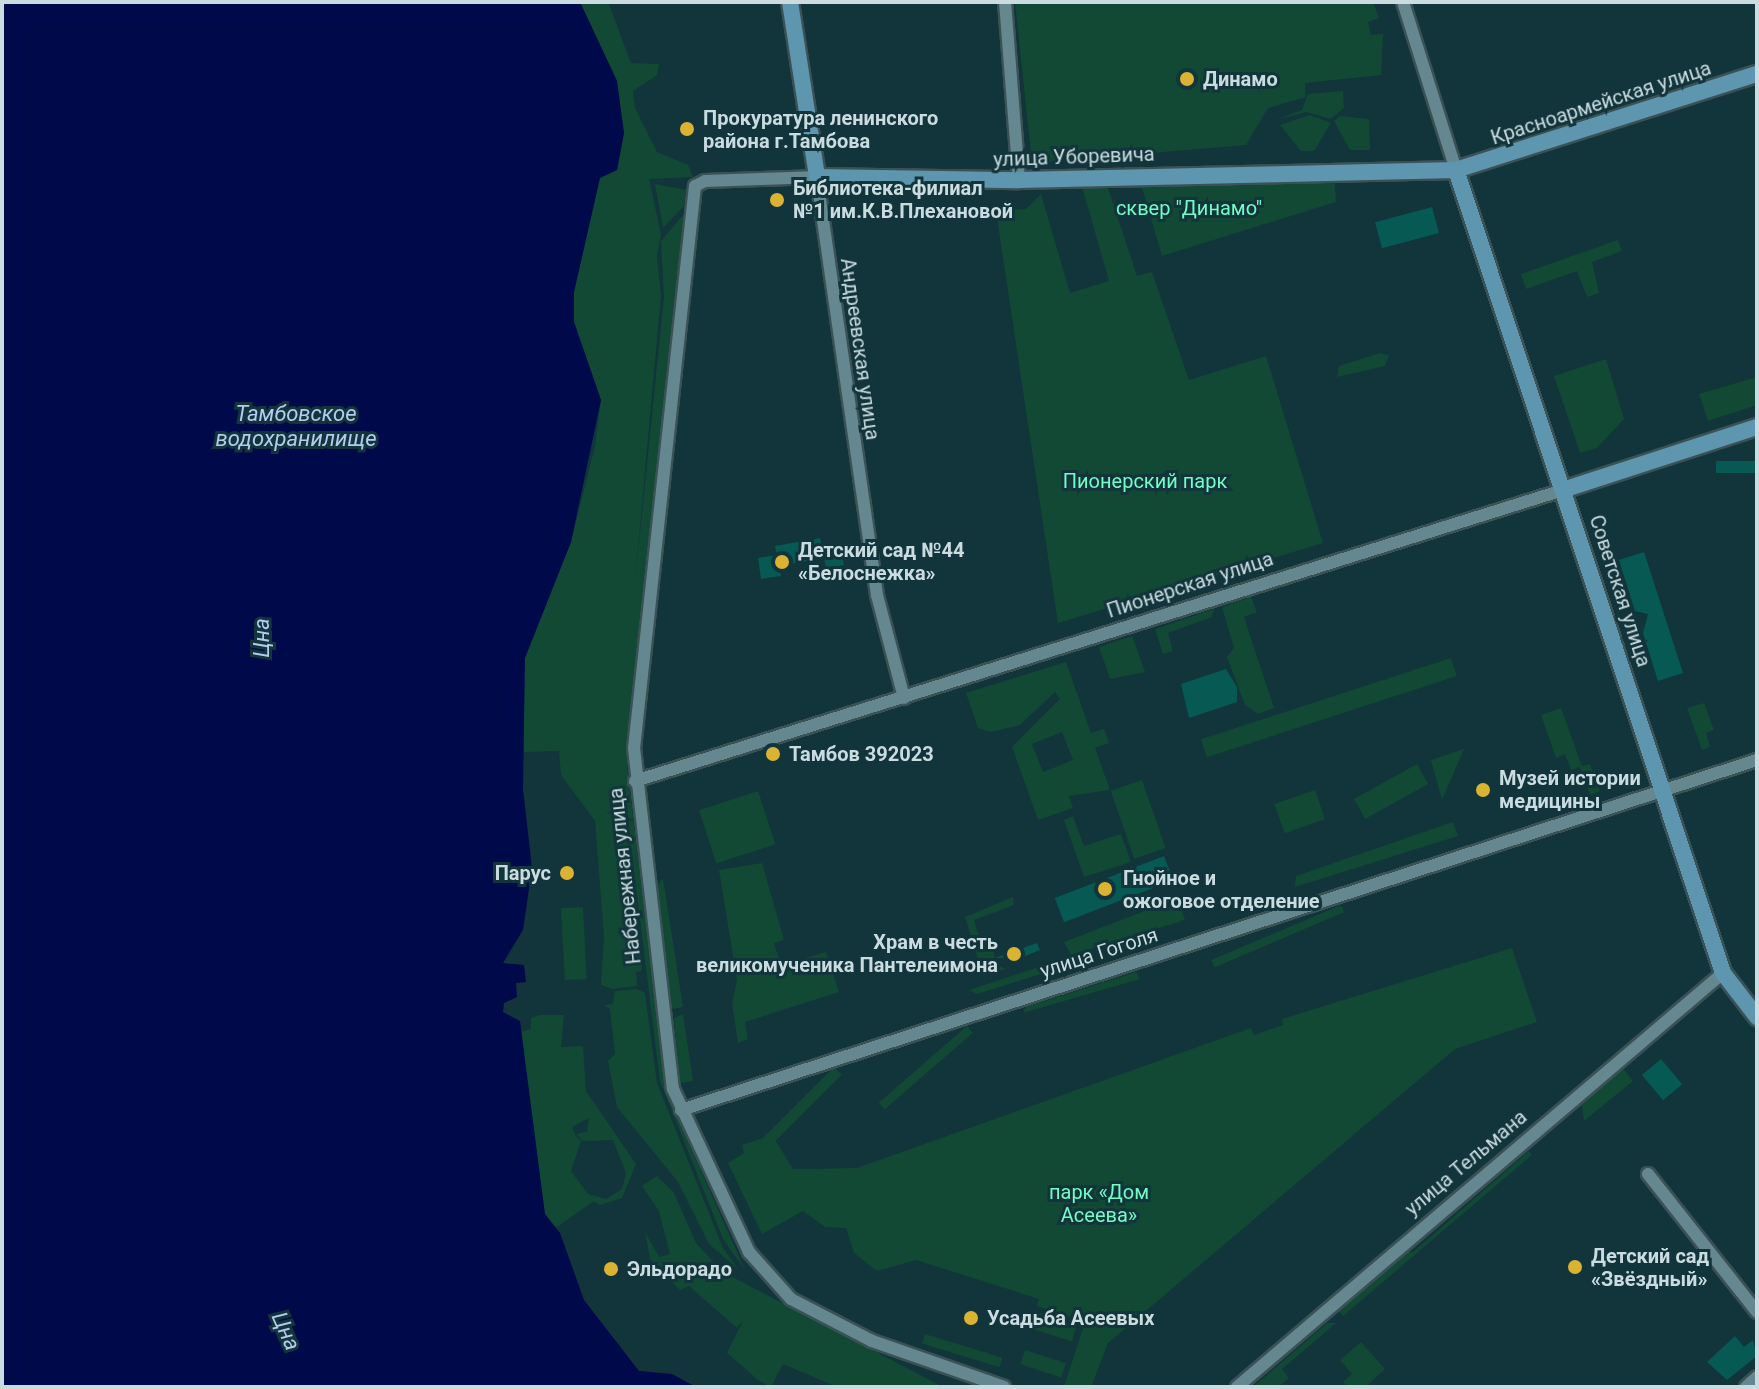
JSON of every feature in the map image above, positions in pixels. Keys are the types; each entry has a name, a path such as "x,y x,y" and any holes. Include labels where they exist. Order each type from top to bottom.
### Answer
{"street":[{"name":"Андреевская улица","path":"790,2 868,540 904,698"},
{"path":"1005,2 1019,180"},
{"path":"1403,2 1456,170"},
{"name":"Красноармейская улица","path":"1456,170 1757,74"},
{"name":"улица Уборевича","path":"695,186 719,177 1019,180 1456,170"},
{"name":"Советская улица","path":"1456,170 1566,489 1723,973 1757,1017"},
{"name":"Набережная улица","path":"695,186 635,781 661,1009 681,1110 749,1252 791,1299 872,1341 1004,1387"},
{"name":"Пионерская улица","path":"635,781 1757,427"},
{"name":"улица Гоголя","path":"681,1110 1757,760"},
{"name":"улица Тельмана","path":"1237,1387 1723,973"},
{"path":"1648,1174 1757,1312"},
{"path":"1746,1387 1757,1377"}],"green space":[{"path":"580,2 608,2 631,63 659,64 657,75 633,91 635,108 657,152 688,165 693,177 649,179 661,234 657,256 661,296 635,582 664,296 661,241 684,214 627,766 666,1092 745,1270 723,1239 660,1081 631,847 642,971 636,972 637,986 613,989 601,985 604,937 595,821 561,775 559,751 524,752 521,727 525,658 571,542 595,446 601,400 574,322 574,292 600,177 617,170 624,133 617,81"},
{"name":"Динамо","path":"1015,2 1373,2 1379,18 1368,22 1371,35 1383,34 1381,75 1305,83 1306,97 1268,108 1246,145 1032,163"},
{"path":"1343,91 1344,108 1331,119 1306,112 1276,120 1302,110 1308,94"},
{"path":"1310,115 1331,123 1314,151 1301,151 1280,125"},
{"path":"1340,116 1369,119 1370,150 1350,150 1334,121"},
{"name":"сквер \"Динамо\"","path":"1334,172 1336,202 1162,256 1138,174"},
{"name":"Пионерский парк","path":"1106,182 1137,276 1152,272 1189,380 1266,356 1323,543 1058,623 996,211 1026,209 1041,194 1070,293 1109,281 1081,183"},
{"path":"655,184 687,190 684,206 663,228"},
{"path":"1618,240 1622,251 1592,262 1599,293 1587,297 1577,271 1526,289 1521,274"},
{"path":"1380,353 1389,355 1385,366 1337,377 1339,366"},
{"path":"1606,359 1624,419 1597,448 1580,453 1554,376"},
{"path":"1757,377 1757,405 1708,421 1699,394"},
{"path":"1251,597 1257,612 1244,617 1274,708 1258,714 1245,705 1227,657 1234,648 1222,607"},
{"path":"1214,609 1212,617 1168,633 1173,651 1163,654 1155,629"},
{"path":"1132,636 1145,672 1110,679 1099,647"},
{"path":"1451,658 1457,676 1207,757 1201,739"},
{"path":"1066,662 1091,733 1104,729 1109,743 1095,748 1110,790 1069,796 1073,808 1038,820 1012,747 1060,699 1055,692 1020,725 991,732 978,728 966,693","holes":["1062,732 1073,760 1043,772 1032,744"]},
{"path":"1704,703 1714,730 1706,733 1710,747 1702,750 1687,708"},
{"path":"1561,708 1582,766 1590,764 1600,791 1590,795 1580,767 1571,770 1565,754 1556,758 1541,715"},
{"path":"1464,749 1442,800 1431,760"},
{"path":"1417,764 1428,784 1365,819 1354,799"},
{"path":"1142,780 1165,848 1134,859 1111,791"},
{"path":"1315,790 1325,819 1284,833 1274,804"},
{"path":"758,791 775,844 716,863 699,810"},
{"path":"1073,816 1084,846 1121,834 1131,862 1084,877 1064,820"},
{"path":"1453,822 1458,836 1295,887 1296,876"},
{"path":"762,863 784,940 774,943 781,965 826,952 839,992 745,1022 748,1039 738,1043 732,1003 737,980 719,870"},
{"path":"663,878 683,1007 672,1009 656,887"},
{"path":"1013,897 1014,905 974,920 981,944 994,940 994,963 1006,969 983,976 965,917"},
{"path":"1178,898 1185,920 1071,955 1064,942"},
{"path":"1341,905 1344,912 1214,967 1211,960"},
{"path":"583,907 587,979 565,980 561,908"},
{"name":"парк «Дом Асеева»","path":"1512,948 1537,1022 1455,1049 1108,1343 1091,1387 1064,1387 1085,1322 1037,1306 1039,1299 916,1260 877,1271 854,1253 846,1228 825,1227 803,1211 762,1234 728,1163 744,1153 742,1145 772,1135 793,1169 857,1168 1251,1028 1254,1035 1283,1025 1282,1019"},
{"path":"1057,961 1060,968 977,994 969,990"},
{"path":"1136,972 1140,979 1023,1013 1026,1007"},
{"path":"637,989 645,993 657,1083 723,1248 739,1270 709,1244 678,1182 617,1107 608,1061 615,1054 610,1009 604,1005 613,1004 615,991"},
{"path":"683,1014 693,1081 680,1083 674,1018"},
{"path":"564,1015 561,1047 583,1046 586,1091 636,1164 622,1198 600,1205 594,1201 554,1229 542,1215 521,1032 531,1029 531,1018","holes":["589,1118 587,1132 576,1134 583,1141 613,1140 626,1173 622,1189 606,1199 588,1194 571,1171 581,1141 576,1136 572,1127"]},
{"path":"967,1026 973,1033 885,1110 879,1103"},
{"path":"1621,1066 1633,1081 1584,1121 1582,1105"},
{"path":"834,1067 842,1075 747,1170 739,1162"},
{"path":"1529,1151 1532,1155 1343,1316 1335,1306 1403,1250 1413,1252"},
{"path":"657,1176 674,1193 696,1243 723,1272 943,1387 837,1387 783,1364 771,1387 758,1380 727,1353 743,1321 737,1328 689,1286 680,1290 650,1259 645,1232 659,1257 670,1254 659,1211 642,1186"},
{"path":"1036,1312 1077,1325 1072,1341 1031,1328"},
{"path":"1327,1323 1336,1323 1282,1369 1289,1378 1278,1387 1253,1387"},
{"path":"925,1334 1002,1358 1000,1367 922,1344"},
{"path":"1361,1342 1385,1369 1366,1387 1347,1387 1343,1382 1352,1374 1340,1360"},
{"path":"1025,1350 1066,1363 1061,1378 1020,1364"}],"water":[{"name":"Тамбовское водохранилище","path":"17,2 580,2 617,81 624,133 617,170 600,178 574,292 574,322 601,400 571,542 525,658 523,789 532,868 523,930 503,963 524,965 526,982 516,983 517,997 504,1003 503,1012 520,1021 545,1214 560,1233 584,1300 639,1371 672,1374 696,1387 2,1387 2,5"}],"building":[{"path":"1432,207 1439,233 1382,248 1375,222"},
{"path":"1716,461 1757,461 1757,473 1716,473"},
{"name":"Детский сад №44 «Белоснежка»","path":"820,538 822,547 840,544 844,565 826,568 824,558 779,566 781,576 761,579 758,558 777,555 775,546"},
{"path":"1644,552 1683,673 1658,681 1643,633 1648,614 1635,611 1619,560"},
{"path":"1226,669 1237,687 1237,702 1189,718 1181,684"},
{"name":"Гнойное и ожоговое отделение","path":"1164,856 1173,880 1064,922 1055,898"},
{"path":"1037,943 1040,950 1023,957 995,958"},
{"path":"1661,1059 1682,1084 1663,1100 1642,1075"},
{"path":"1735,1336 1744,1347 1753,1340 1757,1356 1727,1380 1707,1362"}],"place":[{"name":"Динамо","path":"1187,79"},
{"name":"Прокуратура ленинского района г.Тамбова","path":"687,129"},
{"name":"Библиотека-филиал №1 им.К.В.Плехановой","path":"777,200"},
{"name":"Детский сад №44 «Белоснежка»","path":"782,562"},
{"name":"Тамбов 392023","path":"773,754"},
{"name":"Музей истории медицины","path":"1483,790"},
{"name":"Парус","path":"567,873"},
{"name":"Гнойное и ожоговое отделение","path":"1105,889"},
{"name":"Храм в честь великомученика Пантелеимона","path":"1014,954"},
{"name":"Детский сад «Звёздный»","path":"1575,1267"},
{"name":"Эльдорадо","path":"611,1269"},
{"name":"Усадьба Асеевых","path":"971,1318"}],"water label":[{"name":"Цна","path":"262,638"},
{"name":"Цна","path":"286,1331"}]}
